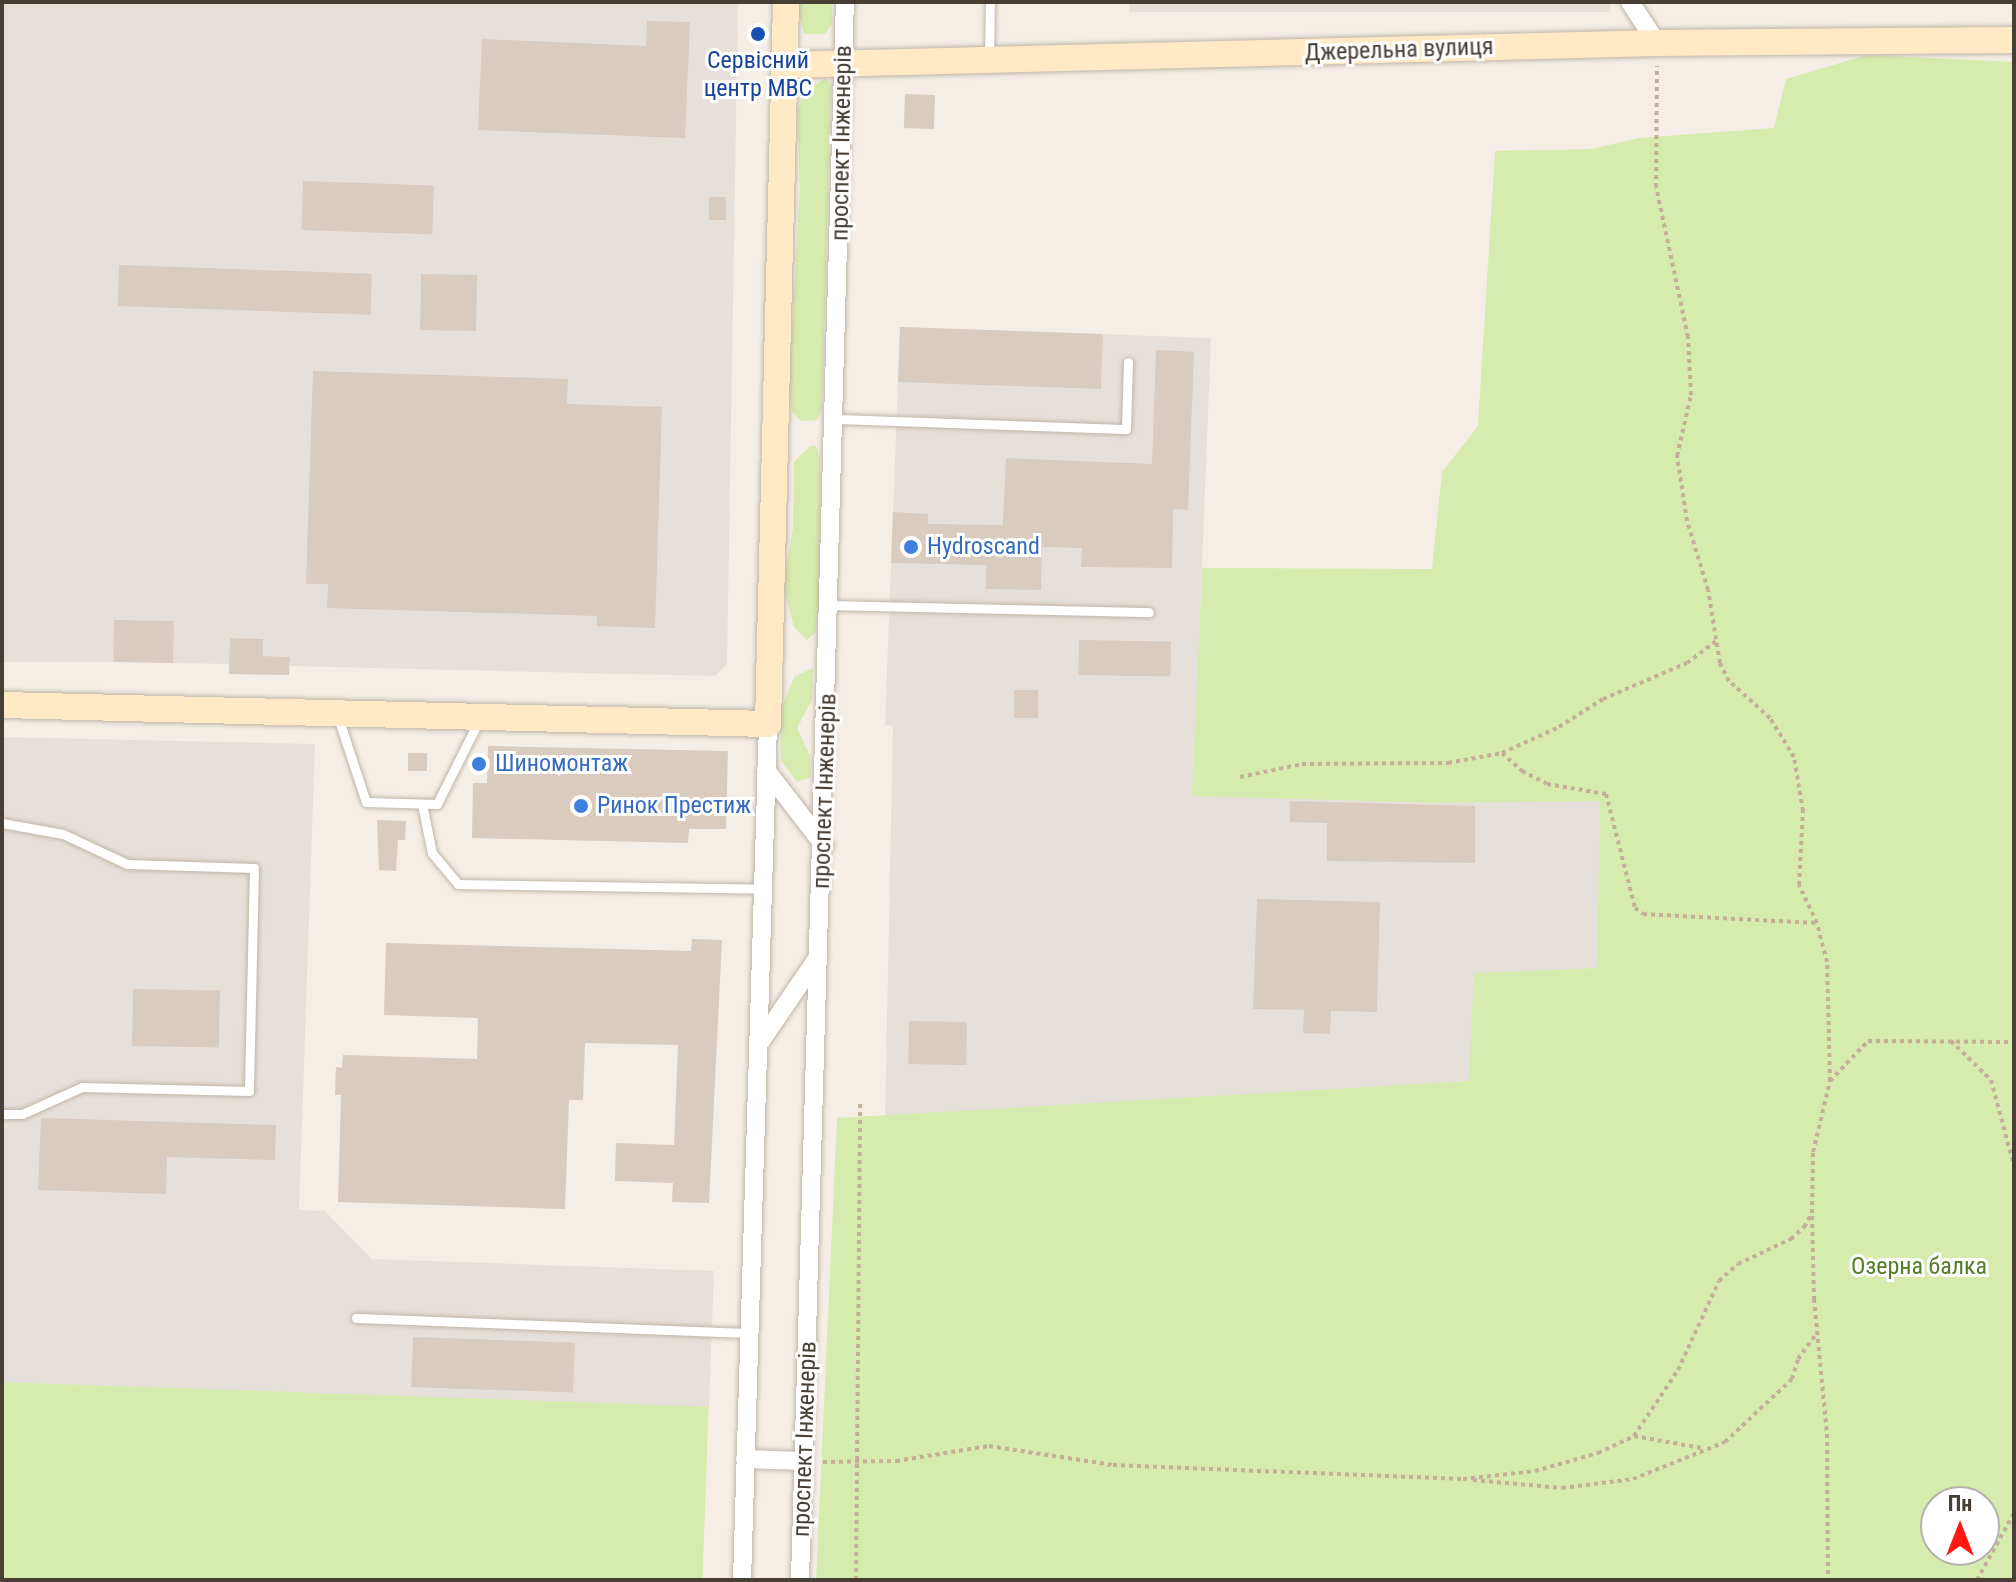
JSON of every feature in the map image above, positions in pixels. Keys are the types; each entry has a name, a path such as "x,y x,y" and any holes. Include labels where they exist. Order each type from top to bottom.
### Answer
{"street":[{"path":"742,1580 786,2"},
{"name":"проспект Інженерів","path":"800,1580 831,605 845,2"},
{"path":"1630,2 1657,43"},
{"name":"Джерельна вулиця","path":"785,65 1657,43 2014,40"},
{"path":"2,705 768,724"},
{"path":"766,770 824,845"},
{"path":"758,1047 820,953"},
{"path":"745,1459 804,1461"}],"lane":[{"path":"989,61 990,2"},
{"path":"835,419 1126,429 1128,362"},
{"path":"831,605 1149,612"},
{"path":"337,714 366,802 422,804 437,804 480,717"},
{"path":"422,804 432,853 458,884 763,889"},
{"path":"2,823 63,834 127,864 254,868 249,1091 82,1087 22,1114 2,1114"},
{"path":"356,1318 749,1333"}],"path":[{"path":"1657,43 1656,187 1688,337 1690,380 1677,456 1716,641 1729,681 1770,718 1794,757 1803,811 1799,885 1817,923 1827,962 1830,1081 1813,1152 1812,1213 1817,1333 1827,1434 1828,1580"},
{"path":"1240,777 1302,764 1448,763 1502,753 1559,727 1603,699 1687,663 1716,641"},
{"path":"1502,753 1522,771 1547,784 1606,794 1635,908 1643,914 1817,923"},
{"path":"1830,1081 1868,1041 2014,1042"},
{"path":"1951,1041 1991,1080 2014,1166"},
{"path":"856,1580 854,1465 860,1104"},
{"path":"1463,1479 1535,1471 1598,1453 1634,1436 1678,1370 1719,1281 1738,1264 1791,1239 1812,1213"},
{"path":"804,1461 854,1465 989,1446 1113,1465 1463,1479 1562,1488 1633,1479 1725,1442 1792,1379 1798,1359 1817,1333"},
{"path":"1634,1436 1683,1449 1707,1448"},
{"path":"1977,1580 2014,1513"}],"shaded area":[{"path":"2,2 738,2 727,664 715,676 290,666 289,657 263,656 263,639 231,638 230,664 173,663 174,622 113,662 2,662"},
{"path":"1129,2 1610,2 1610,12 1129,12"},
{"path":"900,327 1211,338 1193,795 1436,803 1600,801 1597,968 1586,968 1470,1081 885,1116 893,726 885,725"},
{"path":"2,737 315,744 299,1210 325,1211 372,1259 714,1271 709,1407 2,1382"}],"green space":[{"path":"796,2 832,2 832,24 825,34 804,34"},
{"name":"Озерна балка","path":"1867,55 2014,62 2014,1580 816,1580 837,1118 1469,1081 1474,973 1597,968 1600,801 1436,803 1192,796 1202,568 1432,569 1442,472 1478,426 1495,151 1592,149 1639,138 1774,128 1786,79"},
{"path":"826,78 831,84 822,409 817,420 801,421 792,411 789,389 800,186 797,110 806,90"},
{"path":"810,446 816,446 820,459 820,592 815,633 807,640 794,627 783,585 793,528 794,462"},
{"path":"813,668 812,700 797,728 810,756 811,777 797,782 781,761 780,712 794,677"},
{"path":"2,1382 709,1407 703,1580 2,1580"}],"building":[{"path":"647,21 690,22 685,138 478,130 482,39 646,46"},
{"path":"905,94 935,95 934,129 904,128"},
{"path":"303,181 434,186 432,235 301,230"},
{"path":"709,197 726,197 726,220 709,220"},
{"path":"119,265 372,274 370,315 118,306"},
{"path":"421,274 477,275 476,331 420,330"},
{"path":"900,327 1103,334 1101,389 898,382"},
{"path":"1156,350 1194,352 1188,510 1173,509 1172,568 1081,567 1082,548 1042,547 1041,590 986,589 986,565 891,563 893,512 928,514 928,524 1003,525 1006,458 1152,464"},
{"path":"313,371 568,379 567,404 662,407 655,628 597,626 597,616 327,608 328,584 306,584"},
{"path":"114,620 174,621 173,663 113,662"},
{"path":"230,638 263,639 263,656 290,657 289,675 229,674"},
{"path":"1079,640 1171,642 1170,677 1078,675"},
{"path":"1014,690 1038,690 1038,718 1014,718"},
{"name":"Ринок Престиж","path":"488,746 728,751 726,829 689,829 688,843 472,838 473,783 487,783"},
{"path":"408,753 427,753 427,771 408,771"},
{"path":"1290,801 1475,806 1475,863 1327,861 1327,823 1290,822"},
{"path":"377,820 406,821 405,840 398,840 396,871 379,870"},
{"path":"1257,899 1380,902 1377,1012 1331,1011 1330,1034 1303,1033 1304,1010 1253,1009"},
{"path":"692,939 722,940 709,1203 672,1202 673,1183 615,1181 616,1143 674,1145 678,1045 585,1043 583,1100 569,1100 565,1209 338,1202 341,1095 335,1095 336,1067 342,1068 343,1055 477,1059 478,1018 384,1015 386,943 691,951"},
{"path":"133,989 220,991 219,1048 132,1046"},
{"path":"909,1021 967,1022 966,1065 908,1064"},
{"path":"41,1118 276,1125 275,1160 167,1157 166,1194 38,1190"},
{"path":"413,1337 575,1343 573,1393 411,1387"}],"place":[{"name":"Сервісний центр МВС","path":"758,34"},
{"name":"Hydroscand","path":"911,547"},
{"name":"Шиномонтаж","path":"479,764"},
{"name":"Ринок Престиж","path":"581,806"}]}
